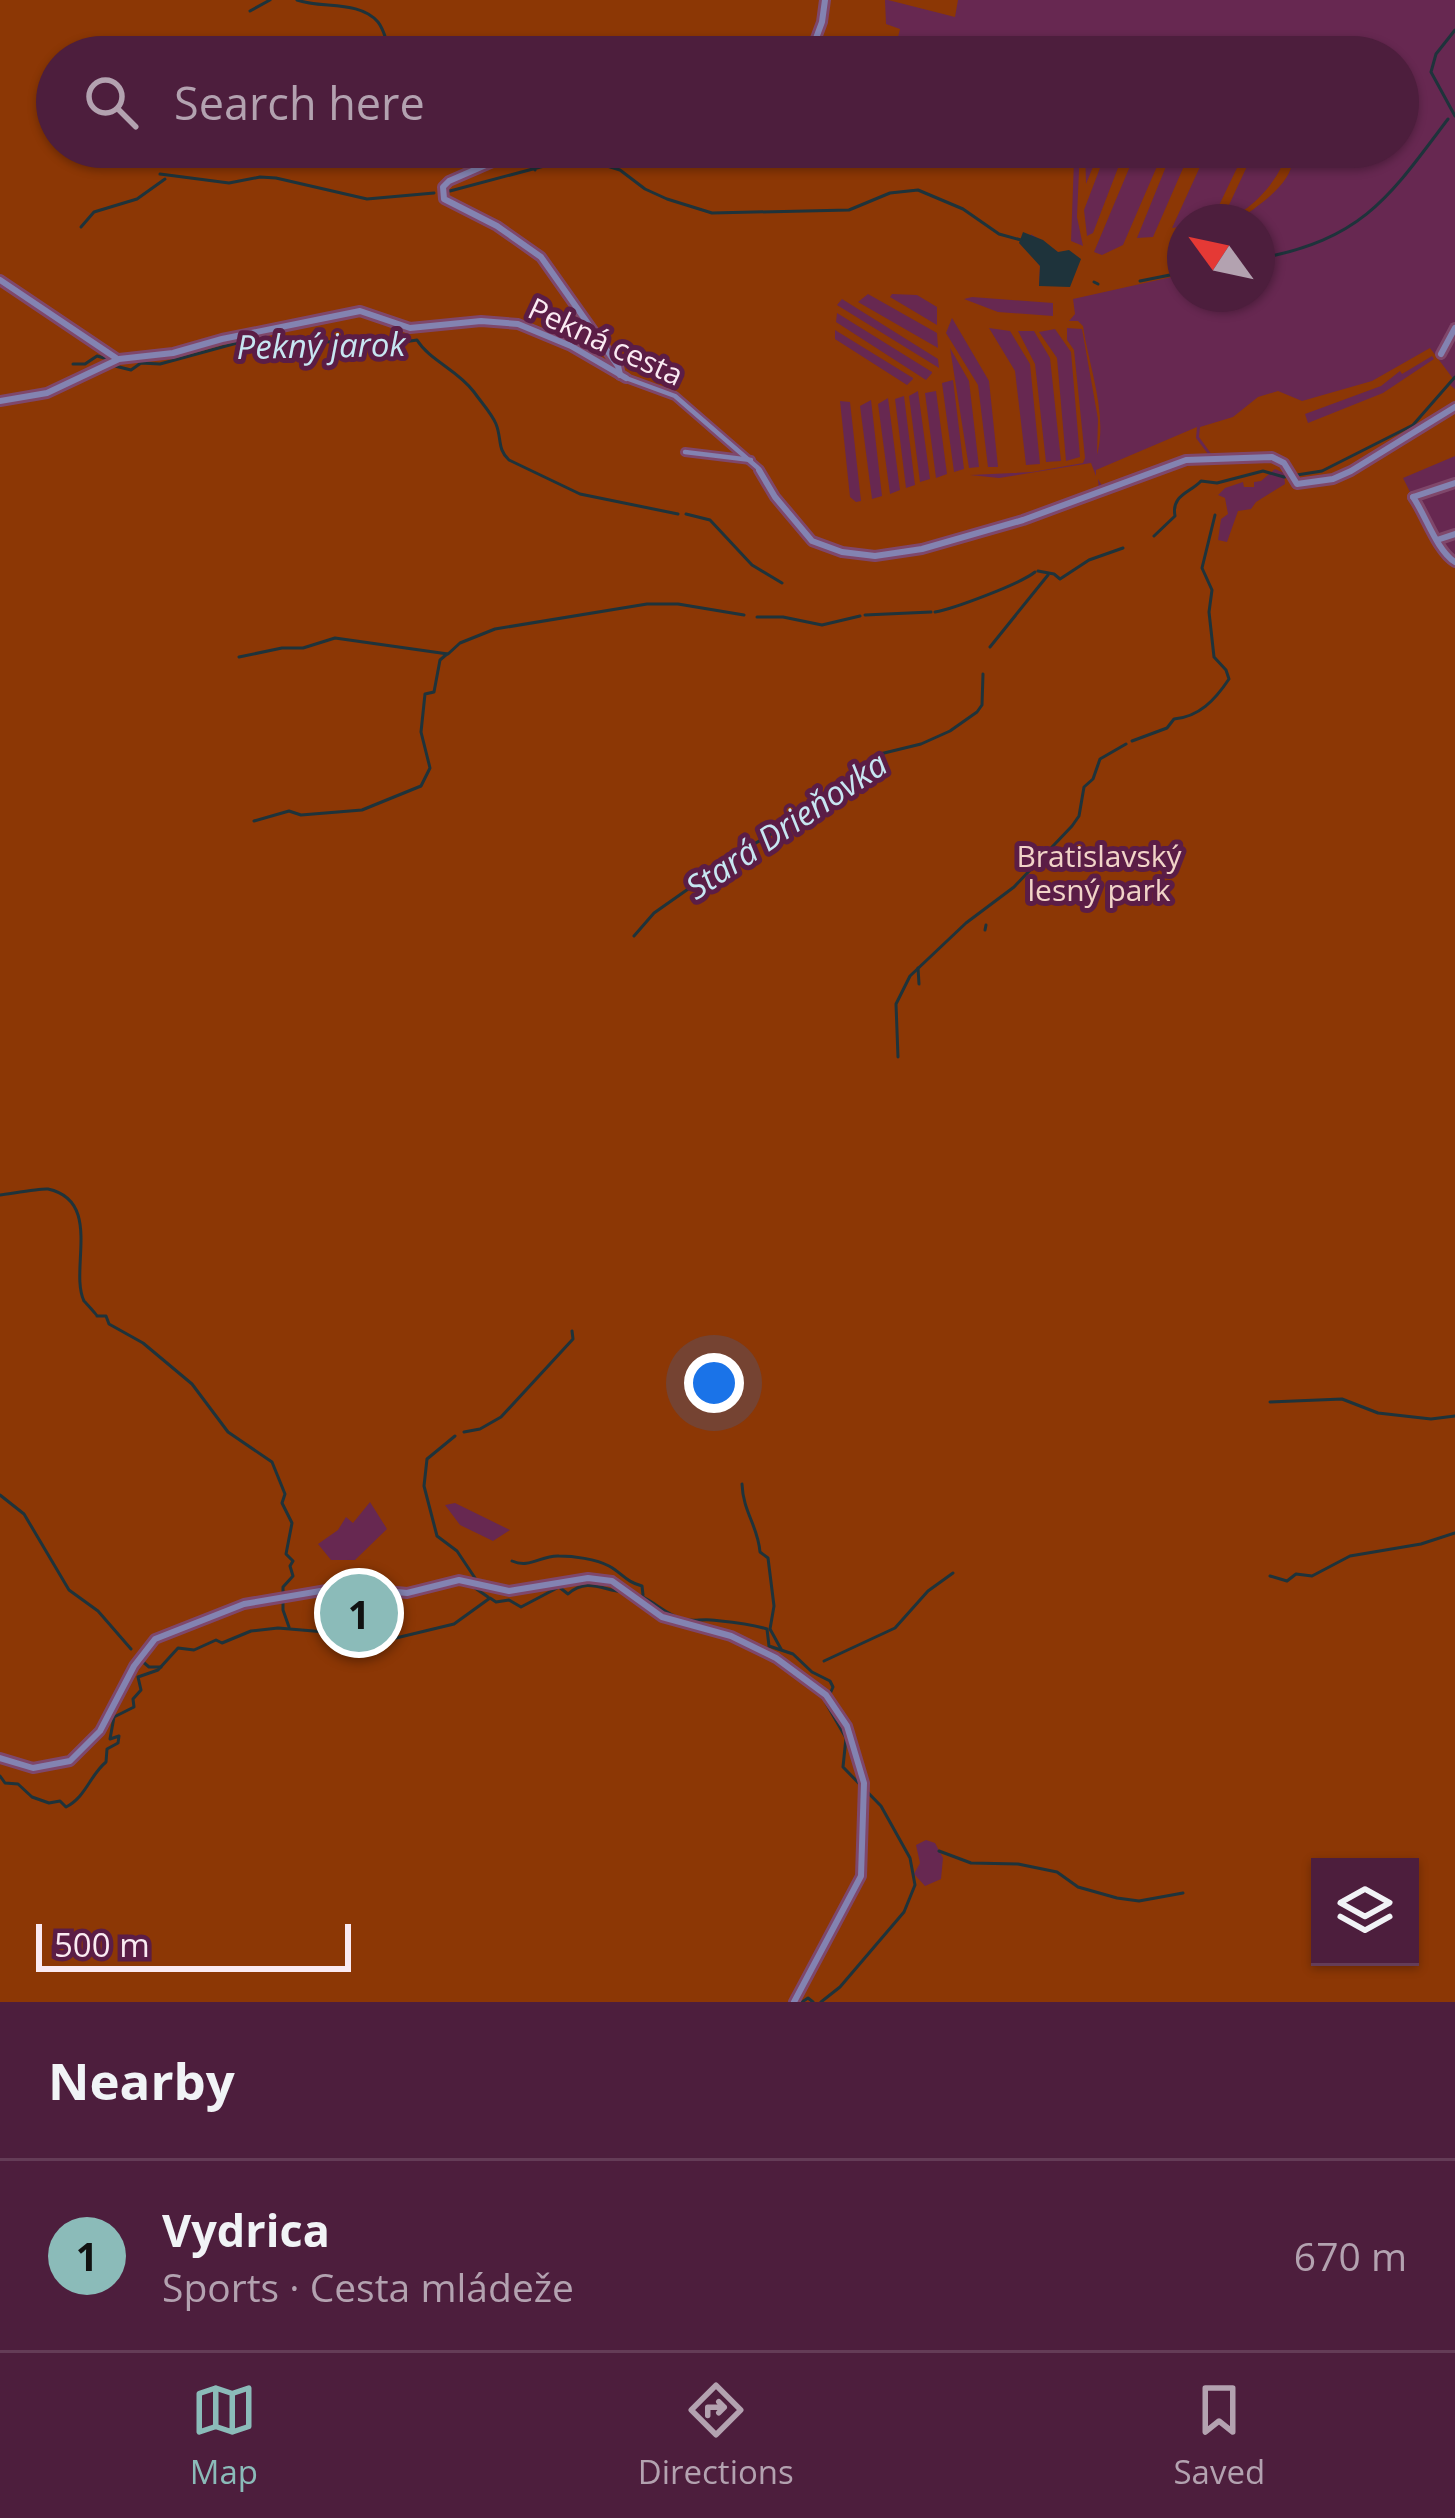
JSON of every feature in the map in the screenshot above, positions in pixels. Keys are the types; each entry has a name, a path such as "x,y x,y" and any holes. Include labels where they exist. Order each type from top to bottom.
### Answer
{"street":[{"path":"817,36 825,0"},
{"path":"478,168 449,181 443,193 451,204 541,256 623,377"},
{"path":"0,280 119,359"},
{"name":"Pekná cesta","path":"0,401 46,393 119,359 173,353 364,311 406,328 481,321 518,324 571,346 623,377 675,396 751,460 812,541 842,552 875,556 922,549 1023,520 1186,460 1272,457 1284,463 1299,485 1339,477 1455,407"},
{"path":"1455,328 1443,351 1455,352"},
{"path":"685,452 751,460"},
{"path":"1455,483 1411,497 1429,520 1445,556 1455,562"},
{"path":"1437,540 1455,534"},
{"path":"0,1758 33,1768 70,1761 100,1731 134,1666 161,1634 244,1604 357,1586 407,1593 459,1580 517,1591 589,1577 612,1581 668,1619 749,1644 783,1663 828,1697 847,1726 864,1791 860,1880 794,2002"}],"green space":[{"name":"Bratislavský lesný park","path":"0,0 885,0 886,24 900,29 898,36 36,36 36,168 1074,168 1071,241 1083,246 1077,217 1079,168 1086,168 1086,184 1092,168 1100,168 1084,210 1087,236 1093,233 1118,168 1129,168 1094,252 1102,255 1123,245 1156,168 1165,168 1137,238 1153,237 1167,205 1167,278 1073,299 1075,314 1069,321 1083,326 1099,407 1097,455 1098,419 1082,329 1067,328 1067,340 1074,350 1083,463 970,475 999,478 1091,463 1096,476 1096,470 1197,427 1196,438 1208,454 1104,489 1098,479 1099,492 978,530 1059,510 1219,459 1266,460 1289,468 1276,456 1212,455 1199,437 1200,427 1233,417 1258,397 1278,391 1302,401 1372,381 1430,348 1454,380 1450,385 1455,389 1455,456 1403,478 1444,560 1455,564 1455,2002 0,2002","holes":["1031,234 1058,252 1057,284 1039,286 1040,266 1034,258","868,294 937,333 938,348 858,302","917,295 937,307 937,325 890,297","842,299 938,359 939,368 837,305","964,299 1053,303 1053,316 998,312","837,313 932,373 926,380 836,322","952,318 989,381 998,467 988,467 978,385 946,333","989,328 1010,331 1030,364 1040,464 1026,465 1015,371","1055,329 1071,352 1080,457 1066,461 1057,358 1039,332","835,330 913,378 907,385 835,339","1018,331 1034,331 1050,358 1061,461 1046,462 1035,364","950,348 969,381 979,467 969,468","1434,359 1383,393 1308,423 1305,414 1381,386 1400,371","953,380 964,469 954,472 942,383","918,391 930,479 920,482 909,396","936,391 947,474 936,478 925,393","904,396 915,485 906,488 895,399","888,398 900,490 890,494 878,404","871,400 882,496 872,499 860,406","840,401 850,402 861,501 850,497","1275,469 1284,473 1285,484 1251,509 1238,511 1227,542 1218,540 1221,519 1228,514 1225,498 1218,495 1243,482 1244,487 1254,487 1254,482","370,1502 387,1529 355,1560 331,1560 318,1544 338,1530 346,1517 353,1523","455,1503 510,1530 493,1541 460,1525 445,1505","926,1840 935,1843 943,1858 941,1879 925,1886 914,1874 920,1863 916,1845","860,1863 865,1863 861,1885 800,1995"]},
{"path":"888,0 958,0 955,17"},
{"name":"Bratislavský lesný park","path":"1183,168 1199,168 1183,204 1167,204"},
{"path":"1237,168 1246,168 1229,204 1220,204"},
{"path":"1280,168 1291,168 1276,190 1258,204 1251,204"}],"water":[{"path":"1023,232 1081,259 1070,287 1039,286 1040,266 1019,243"}],"waterway":[{"path":"250,11 270,0"},
{"path":"297,0 361,11 381,26 385,36"},
{"path":"1455,30 1436,54 1431,72 1455,116"},
{"path":"1419,157 1448,119"},
{"path":"450,191 537,168"},
{"path":"614,168 645,189 712,213 849,210 890,193 918,190 963,209 999,234 1021,240"},
{"path":"1275,255 1350,226 1391,192 1411,168"},
{"path":"160,174 229,183 276,178 367,199 434,193"},
{"path":"81,227 94,212 137,199 165,179"},
{"path":"1140,281 1167,276"},
{"path":"1094,282 1098,284"},
{"name":"Pekný jarok","path":"115,366 131,370 141,363 160,364 248,340 417,340 474,392 494,420 509,460 580,494 678,514"},
{"name":"Pekný jarok","path":"73,364 85,364 97,356 108,359"},
{"path":"1154,536 1175,516 1179,499 1201,481 1217,483 1263,471 1284,477 1322,471 1413,425 1455,377"},
{"name":"Pekný jarok","path":"686,514 710,520 752,565 782,583"},
{"path":"1132,741 1199,711 1229,679 1214,657 1209,612 1212,590 1202,568 1215,515"},
{"path":"1038,571 1060,579 1089,560 1123,548"},
{"path":"935,612 1035,572"},
{"name":"Stará Drieňovka","path":"990,647 1048,575"},
{"path":"239,657 335,638 448,654 460,643 495,629 647,604 744,615"},
{"path":"865,615 931,612"},
{"path":"757,617 822,625 860,616"},
{"path":"254,821 289,811 301,815 362,810 421,786 430,768 421,732 425,694 434,692 440,660 447,654"},
{"name":"Stará Drieňovka","path":"634,936 654,913 691,887 725,874 754,844 813,810 880,754 921,744 977,712 982,705 983,674"},
{"path":"898,1057 896,1004 910,976 966,923 1014,887 1072,826 1079,816 1084,787 1093,779 1100,759 1126,744"},
{"path":"985,930 986,925"},
{"path":"918,968 919,984"},
{"path":"0,1195 48,1189 65,1196 80,1222 84,1301 97,1316 106,1316 109,1324 143,1343 192,1384 228,1432 272,1462 292,1523 286,1554 293,1561 293,1576 283,1587 289,1627"},
{"path":"464,1432 501,1417 573,1339 572,1331"},
{"path":"1270,1402 1342,1399 1378,1413 1431,1419 1455,1416"},
{"path":"455,1436 427,1459 424,1486 437,1536 457,1551 477,1581"},
{"path":"742,1484 760,1552 768,1558 774,1606 770,1629 781,1649"},
{"path":"0,1495 24,1514 69,1590 98,1611 131,1649"},
{"path":"1270,1576 1287,1581 1296,1574 1312,1576 1350,1556 1455,1533"},
{"path":"512,1561 559,1556 591,1560 642,1586 643,1595"},
{"path":"824,1661 895,1628 928,1591 953,1573"},
{"path":"0,1776 32,1797 60,1801 66,1807 73,1803 106,1762 107,1749 118,1743 119,1736 110,1739 114,1717 134,1707 133,1699 141,1690 138,1677 158,1670 178,1648 194,1650 216,1640 222,1643 251,1631 278,1628 396,1638 454,1624 490,1598 521,1607 559,1587 568,1594 587,1586 622,1592"},
{"path":"475,1588 488,1597"},
{"path":"631,1594 682,1619 767,1629 769,1646 793,1654 833,1687 826,1703 846,1738 843,1767 881,1806 910,1858 915,1885 904,1912 840,1987 821,2002"},
{"path":"332,1636 370,1640"},
{"path":"142,1661 149,1667 161,1667"},
{"path":"939,1851 971,1863 1018,1864 1057,1872 1078,1887 1117,1898 1139,1901 1183,1893"},
{"path":"802,2002 808,1998 813,2002"}],"place":[{"name":"Vydrica","path":"359,1613"}]}
